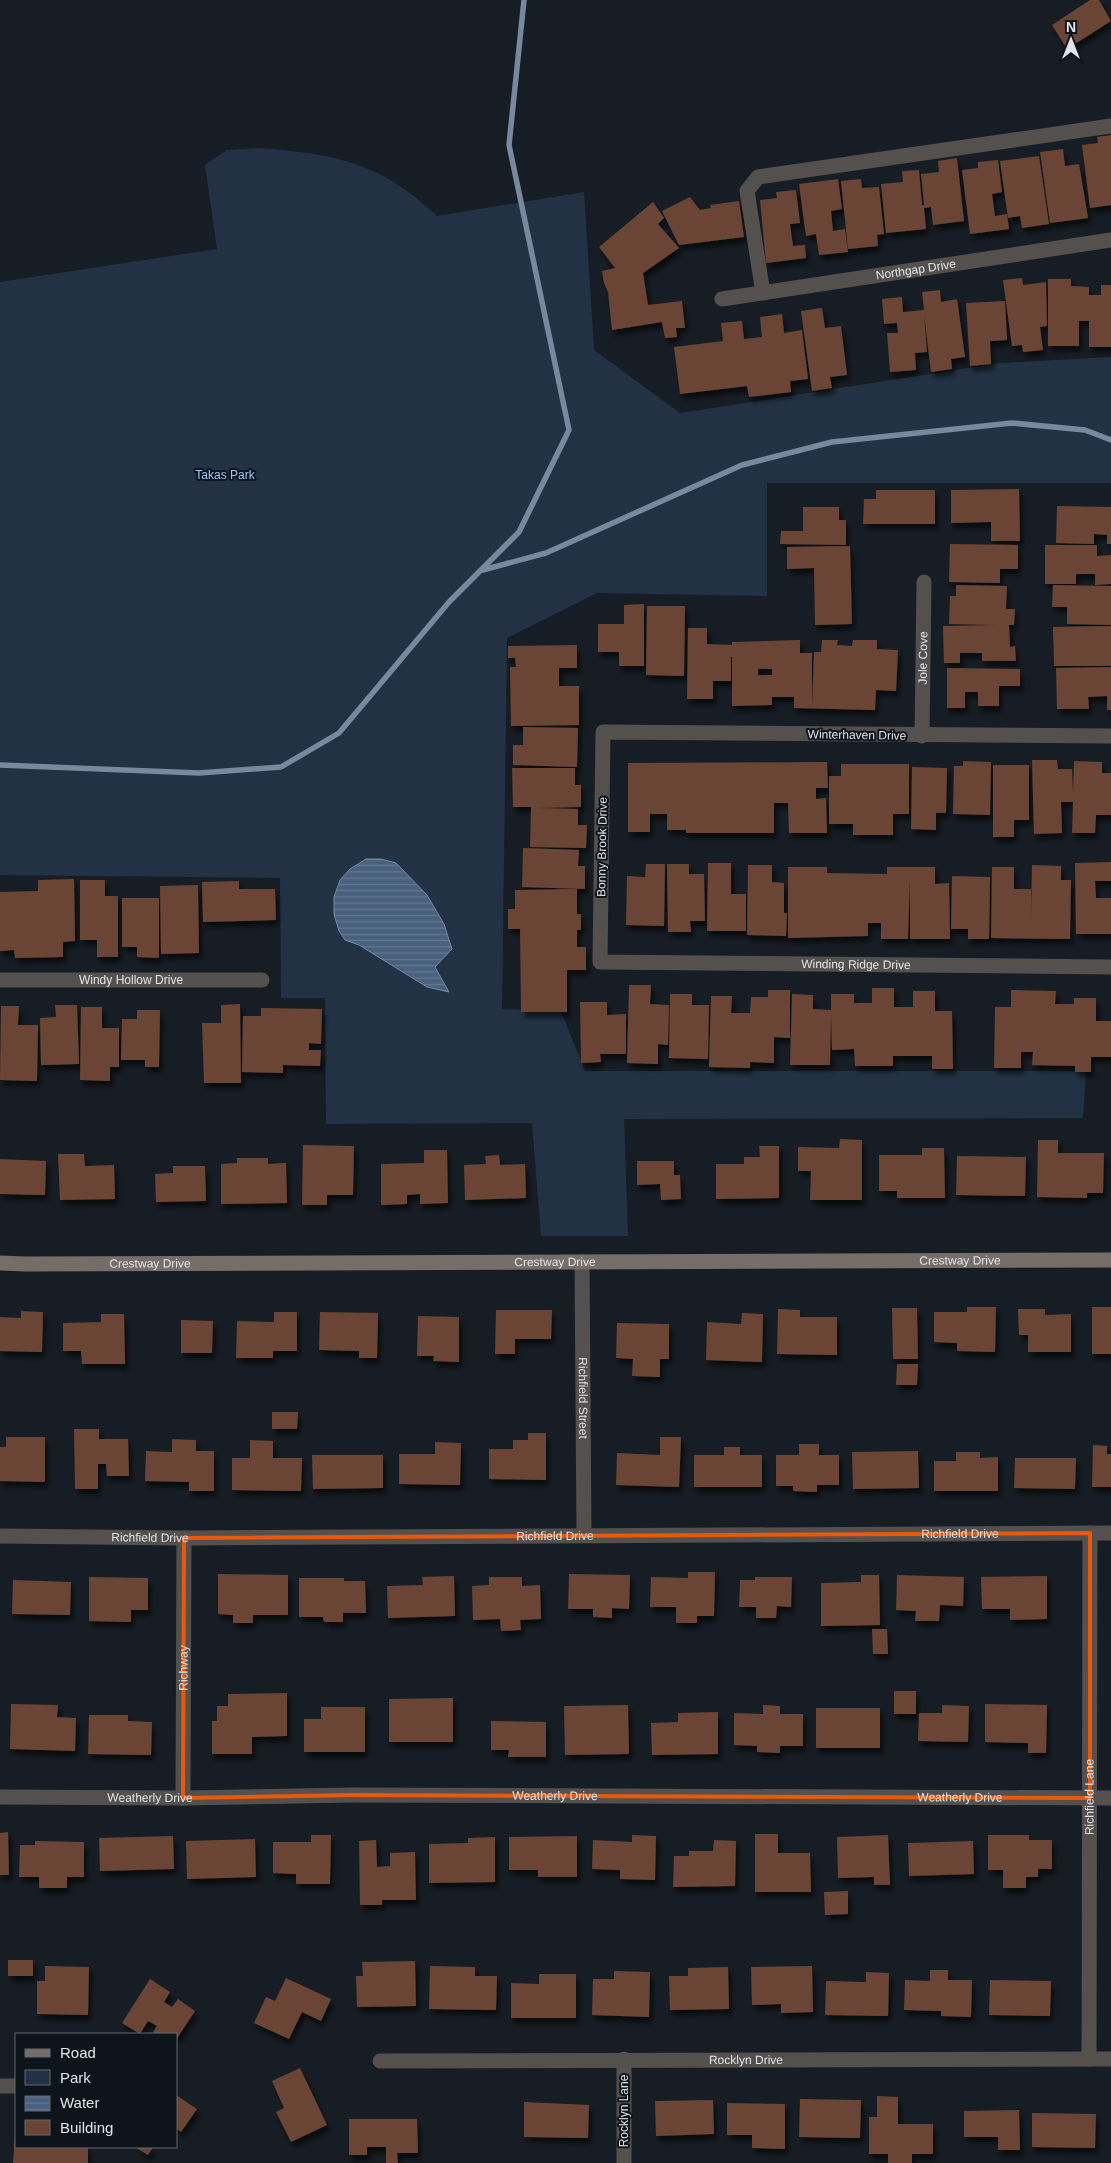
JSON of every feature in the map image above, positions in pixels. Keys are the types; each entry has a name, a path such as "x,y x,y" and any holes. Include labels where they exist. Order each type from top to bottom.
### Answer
{"main road":[{"name":"Crestway Drive","path":"0,1263 1111,1260"}],"street":[{"path":"763,293 747,191 758,177 1111,126"},
{"name":"Northgap Drive","path":"722,299 1111,240"},
{"name":"Jole Cove","path":"922,736 924,582"},
{"name":"Winterhaven Drive","path":"603,732 1111,736"},
{"name":"Bonny Brook Drive","path":"600,962 603,732"},
{"name":"Winding Ridge Drive","path":"600,962 1111,967"},
{"name":"Windy Hollow Drive","path":"0,980 262,980"},
{"name":"Richfield Street","path":"582,1262 584,1535"},
{"name":"Richfield Lane","path":"1089,2059 1090,1532"},
{"name":"Richfield Drive","path":"0,1536 184,1538 1111,1533"},
{"name":"Richway","path":"183,1798 184,1538"},
{"name":"Weatherly Drive","path":"0,1797 183,1798 353,1795 1111,1798"},
{"name":"Rocklyn Lane","path":"624,2059 624,2163"},
{"name":"Rocklyn Drive","path":"380,2061 1111,2059"},
{"path":"0,2086 15,2086"}],"highlighted area":[{"path":"1090,1533 1090,1798 353,1795 183,1798 184,1538"}],"green space":[{"name":"Takas Park","path":"260,148 287,150 334,158 376,172 396,183 437,216 584,192 594,350 680,413 1000,363 1111,357 1111,483 767,483 767,596 597,593 507,638 502,1009 561,1011 585,1071 1086,1071 1083,1118 624,1119 628,1236 541,1236 532,1123 326,1124 325,998 281,998 280,878 0,875 0,282 217,249 205,165 227,150"}],"water":[{"path":"366,859 381,859 396,863 427,895 444,924 452,949 435,967 449,992 427,987 359,945 345,940 339,931 334,914 334,897 340,880 350,869"}],"building":[{"path":"1090,0 1099,0 1111,21 1067,49 1052,25"},
{"path":"1111,135 1111,205 1090,208 1082,145 1098,143 1097,137"},
{"path":"1063,149 1065,166 1079,164 1088,218 1050,223 1040,152"},
{"path":"1039,156 1049,224 1022,228 1020,216 1008,218 1000,161"},
{"path":"957,158 964,221 933,225 931,207 924,208 926,229 886,233 881,184 903,182 902,171 919,170 922,205 924,205 921,174 939,172 938,161"},
{"path":"998,160 1002,192 992,194 995,216 1007,214 1009,229 970,234 962,170 978,168 978,162"},
{"path":"838,179 842,209 831,211 833,231 845,229 848,252 819,255 816,234 806,236 799,184"},
{"path":"861,179 862,188 879,187 884,234 877,235 878,246 848,249 841,181"},
{"path":"796,190 800,223 790,224 793,246 805,245 806,258 766,263 760,200 777,198 776,192"},
{"path":"690,197 700,210 711,208 710,205 739,201 744,237 679,245 662,211"},
{"path":"653,202 664,218 658,224 679,248 643,273 648,305 682,301 685,328 676,328 677,337 665,338 662,322 612,330 608,292 602,271 615,268 599,247"},
{"path":"1022,278 1023,285 1046,282 1047,326 1040,327 1043,350 1023,352 1022,345 1012,346 1003,280"},
{"path":"1048,279 1071,279 1071,286 1089,287 1089,295 1101,295 1101,285 1111,285 1111,347 1089,347 1089,321 1079,321 1079,346 1048,346"},
{"path":"940,290 941,302 957,299 965,357 951,359 952,369 931,372 924,314 927,352 915,353 916,370 890,372 887,333 898,333 897,323 884,324 882,299 902,297 903,312 924,310 922,292"},
{"path":"1005,301 1007,340 990,341 991,364 970,366 966,303"},
{"path":"822,308 825,328 841,326 847,375 830,377 832,388 812,391 801,311"},
{"path":"782,314 784,333 802,330 808,379 790,381 791,392 749,397 747,386 680,394 674,347 723,341 721,323 742,321 744,339 762,337 760,317"},
{"path":"1019,489 1020,541 991,541 991,522 951,523 951,490"},
{"path":"876,490 935,490 935,524 863,524 864,499 876,499"},
{"path":"1057,506 1111,507 1111,544 1107,544 1107,535 1094,534 1094,544 1056,543"},
{"path":"803,507 839,507 839,520 846,520 846,545 780,544 781,531 803,531"},
{"path":"950,544 1018,545 1018,569 1000,569 1000,583 949,582"},
{"path":"1045,545 1097,545 1097,556 1111,555 1111,584 1095,585 1095,574 1076,574 1076,584 1045,584"},
{"path":"850,546 852,624 815,625 814,568 787,569 787,547"},
{"path":"956,585 1007,586 1006,609 1015,609 1014,625 1009,625 1010,647 1015,646 1016,661 982,661 982,653 960,653 960,663 944,663 943,626 996,625 949,624 950,596 956,596"},
{"path":"1053,585 1111,586 1111,625 1067,624 1067,607 1052,607"},
{"path":"644,604 644,666 619,666 619,652 598,652 598,624 624,624 624,605"},
{"path":"647,606 685,606 684,676 646,675"},
{"path":"1111,626 1111,666 1054,666 1053,627"},
{"path":"688,628 707,628 707,644 732,645 732,642 800,640 800,653 812,653 812,705 814,652 821,652 822,640 838,640 837,645 852,646 853,640 877,640 877,649 898,650 896,691 876,690 875,710 794,708 794,697 772,697 772,705 732,706 732,657 731,681 713,681 713,699 687,699","holes":["758,669 772,669 772,675 758,675"]},
{"path":"577,645 577,668 559,668 559,686 579,686 579,725 511,726 510,667 516,667 515,658 508,658 508,646"},
{"path":"1111,667 1111,710 1107,710 1107,696 1088,697 1089,709 1057,709 1056,668"},
{"path":"947,668 1020,669 1020,686 999,686 999,706 978,706 978,692 965,692 965,708 947,708"},
{"path":"523,727 578,728 577,767 513,765 513,745 523,745"},
{"path":"1032,760 1057,760 1058,769 1072,769 1073,794 1074,761 1102,762 1102,773 1111,773 1111,815 1096,815 1095,833 1072,833 1073,802 1061,802 1062,833 1034,834"},
{"path":"963,761 991,762 990,815 953,814 954,766 963,766"},
{"path":"827,762 828,788 816,788 816,799 826,798 827,833 789,833 788,803 774,803 774,833 686,833 686,830 667,830 667,814 650,814 650,832 628,832 628,763"},
{"path":"841,764 909,764 909,814 893,814 893,835 853,835 853,824 829,824 829,776 841,776"},
{"path":"993,765 1029,765 1029,820 1014,820 1014,837 993,837"},
{"path":"912,767 947,768 946,813 936,813 936,830 911,829"},
{"path":"512,768 575,768 575,785 581,785 581,807 537,808 578,809 578,825 587,825 586,848 530,847 531,807 513,807"},
{"path":"523,848 579,850 578,866 585,866 585,889 522,887"},
{"path":"1111,862 1111,881 1095,881 1096,898 1111,898 1111,934 1076,934 1075,863"},
{"path":"708,863 731,863 731,894 746,894 746,931 707,931"},
{"path":"646,864 665,864 664,926 626,925 627,876 645,877"},
{"path":"667,864 689,864 689,874 704,874 705,921 690,921 691,932 668,932"},
{"path":"748,865 772,865 772,882 784,883 784,913 787,913 786,936 747,935"},
{"path":"1032,865 1061,866 1061,880 1071,880 1070,939 991,938 992,867 1014,867 1014,889 1031,889 1031,918"},
{"path":"788,867 827,867 827,873 887,874 887,867 935,867 935,884 949,883 950,939 910,939 910,879 908,939 881,939 881,923 868,923 868,936 788,938"},
{"path":"952,876 990,877 989,939 968,939 968,929 951,929"},
{"path":"74,879 75,941 63,942 63,957 15,958 14,950 0,951 0,892 38,891 38,880"},
{"path":"80,880 105,880 105,896 118,896 118,957 97,957 97,940 80,940"},
{"path":"239,881 239,889 275,889 276,920 203,922 202,882"},
{"path":"198,885 199,953 161,954 160,886"},
{"path":"577,889 577,914 581,914 581,930 577,930 577,947 586,947 586,970 567,970 567,1012 521,1012 520,929 508,929 508,909 515,909 515,890"},
{"path":"122,898 159,898 159,958 137,957 137,947 122,947"},
{"path":"629,985 651,985 650,1004 669,1005 668,1045 658,1044 658,1064 627,1063"},
{"path":"872,988 894,988 894,1007 913,1007 913,991 935,991 935,1011 952,1011 953,1069 932,1069 932,1056 893,1056 893,1066 855,1066 854,1049 832,1050 831,1013 830,1065 790,1065 792,994 813,995 813,1009 831,1010 831,994 854,994 854,1003 872,1003"},
{"path":"768,990 790,990 790,1038 774,1037 774,1063 750,1062 750,1068 709,1067 711,996 732,996 731,1013 750,1013 751,997 768,997"},
{"path":"1011,990 1056,991 1055,1004 1074,1004 1074,998 1096,998 1096,1021 1111,1021 1111,1057 1091,1057 1091,1072 1075,1072 1075,1066 1032,1065 1033,1052 1021,1052 1021,1068 994,1068 995,1007 1011,1007"},
{"path":"670,994 692,994 692,1005 709,1005 708,1059 669,1058"},
{"path":"580,1002 607,1002 607,1015 626,1014 626,1054 600,1054 601,1062 581,1063"},
{"path":"240,1004 241,1083 204,1083 202,1023 221,1023 221,1005"},
{"path":"55,1005 77,1005 79,1064 41,1065 40,1018 56,1017"},
{"path":"1,1006 19,1006 18,1025 38,1025 37,1081 0,1080"},
{"path":"81,1007 102,1007 102,1028 119,1028 119,1067 110,1067 110,1081 80,1080"},
{"path":"261,1008 322,1009 321,1044 309,1043 309,1050 321,1050 320,1066 283,1065 283,1073 242,1072 243,1016 261,1016"},
{"path":"137,1010 160,1010 159,1067 145,1067 145,1060 121,1060 122,1019 137,1019"},
{"path":"840,1139 862,1140 862,1200 810,1200 811,1171 798,1171 798,1147 839,1148"},
{"path":"1038,1140 1058,1140 1058,1153 1104,1153 1103,1193 1087,1193 1087,1198 1037,1197"},
{"path":"303,1145 354,1146 353,1195 327,1195 327,1205 302,1205"},
{"path":"759,1146 779,1146 779,1198 716,1199 716,1164 744,1164 744,1157 760,1157"},
{"path":"922,1148 944,1148 945,1198 897,1198 897,1191 879,1191 879,1155 922,1155"},
{"path":"424,1150 447,1150 448,1203 420,1204 420,1194 407,1195 407,1204 381,1205 381,1164 424,1163"},
{"path":"58,1154 84,1154 85,1166 114,1165 115,1199 60,1200"},
{"path":"499,1155 500,1165 525,1164 526,1198 465,1200 464,1165 486,1164 485,1156"},
{"path":"957,1156 1026,1157 1025,1196 956,1195"},
{"path":"237,1158 268,1158 268,1164 286,1163 287,1203 221,1204 221,1164 237,1163"},
{"path":"0,1159 46,1161 45,1195 0,1194"},
{"path":"637,1161 674,1161 674,1175 680,1175 681,1199 661,1200 660,1184 637,1185"},
{"path":"173,1166 205,1166 206,1201 156,1202 155,1174 173,1173"},
{"path":"967,1307 996,1307 995,1352 957,1351 957,1343 934,1342 934,1312 967,1312"},
{"path":"1092,1307 1111,1307 1111,1354 1092,1354"},
{"path":"892,1308 917,1308 918,1359 893,1359"},
{"path":"778,1309 800,1310 800,1317 837,1317 837,1355 777,1354"},
{"path":"1018,1309 1045,1309 1045,1315 1071,1314 1071,1352 1028,1352 1028,1335 1019,1335"},
{"path":"496,1310 552,1310 551,1339 515,1339 515,1354 495,1354"},
{"path":"21,1311 43,1312 42,1352 0,1351 0,1317 21,1318"},
{"path":"274,1312 297,1312 297,1351 273,1351 273,1358 236,1358 237,1321 274,1322"},
{"path":"320,1312 378,1313 377,1358 359,1358 359,1351 319,1350"},
{"path":"742,1313 763,1314 762,1362 706,1360 707,1322 741,1324"},
{"path":"101,1314 124,1314 125,1364 82,1364 81,1351 63,1351 63,1323 101,1322"},
{"path":"418,1316 459,1317 459,1362 433,1361 434,1356 417,1356"},
{"path":"181,1320 213,1321 212,1353 181,1353"},
{"path":"617,1323 669,1324 669,1359 660,1359 660,1377 632,1376 633,1359 616,1358"},
{"path":"897,1364 918,1364 917,1385 896,1385"},
{"path":"272,1412 298,1412 297,1429 272,1429"},
{"path":"74,1429 99,1429 99,1439 128,1439 129,1476 107,1476 106,1464 98,1464 98,1489 75,1489"},
{"path":"528,1433 546,1433 546,1480 489,1479 489,1449 513,1449 513,1440 528,1440"},
{"path":"6,1437 45,1437 45,1482 0,1481 0,1447 6,1447"},
{"path":"660,1437 681,1437 679,1487 616,1485 617,1453 660,1455"},
{"path":"172,1439 196,1440 196,1451 214,1451 214,1491 189,1491 189,1482 145,1481 146,1451 172,1452"},
{"path":"250,1440 273,1441 273,1458 302,1458 301,1491 232,1490 232,1458 250,1458"},
{"path":"435,1442 461,1443 460,1485 399,1484 399,1454 435,1454"},
{"path":"799,1444 819,1444 819,1455 839,1455 839,1485 817,1485 817,1492 793,1491 793,1486 776,1486 776,1455 799,1455"},
{"path":"1093,1445 1107,1446 1107,1454 1111,1454 1111,1487 1092,1487"},
{"path":"724,1447 740,1447 740,1455 762,1455 762,1487 694,1487 694,1455 724,1455"},
{"path":"918,1451 919,1488 853,1489 852,1452"},
{"path":"956,1452 980,1452 980,1458 998,1457 998,1491 934,1491 934,1461 956,1461"},
{"path":"312,1455 383,1455 383,1488 313,1489"},
{"path":"1015,1458 1076,1458 1075,1489 1014,1488"},
{"path":"688,1572 715,1572 714,1616 697,1616 697,1623 676,1623 676,1607 650,1607 651,1577 688,1578"},
{"path":"218,1574 288,1575 288,1615 253,1615 253,1623 233,1623 233,1615 218,1614"},
{"path":"569,1574 630,1575 629,1609 612,1608 612,1618 593,1617 593,1609 568,1609"},
{"path":"861,1575 879,1575 880,1625 821,1626 821,1583 861,1582"},
{"path":"897,1575 964,1577 963,1606 940,1605 939,1621 915,1621 916,1611 896,1610"},
{"path":"454,1576 455,1616 388,1618 387,1586 423,1585 422,1577"},
{"path":"1047,1576 1047,1619 1010,1620 1010,1609 982,1609 981,1577"},
{"path":"89,1577 148,1578 148,1610 131,1610 131,1622 89,1621"},
{"path":"489,1577 522,1577 522,1586 540,1585 541,1619 520,1620 521,1630 501,1631 500,1619 473,1620 472,1586 489,1585"},
{"path":"755,1577 792,1577 791,1607 777,1606 776,1618 756,1618 756,1607 739,1607 740,1580 755,1580"},
{"path":"299,1578 344,1578 344,1581 365,1581 366,1613 343,1613 343,1622 324,1622 323,1617 299,1617"},
{"path":"13,1580 71,1582 70,1615 12,1614"},
{"path":"872,1629 887,1629 888,1654 873,1654"},
{"path":"894,1691 916,1691 916,1714 894,1714"},
{"path":"287,1693 287,1736 252,1737 252,1754 212,1754 212,1721 217,1721 217,1706 228,1706 228,1694"},
{"path":"453,1698 453,1742 389,1742 389,1699"},
{"path":"11,1704 58,1705 57,1717 76,1718 75,1751 10,1749"},
{"path":"985,1704 1047,1705 1046,1753 1028,1753 1028,1743 985,1742"},
{"path":"628,1705 629,1754 565,1755 564,1706"},
{"path":"763,1705 780,1706 780,1714 803,1714 803,1746 780,1746 780,1753 757,1752 757,1746 734,1745 734,1713 763,1714"},
{"path":"942,1705 969,1706 968,1742 918,1741 919,1713 942,1713"},
{"path":"321,1707 365,1707 365,1752 304,1752 304,1719 321,1719"},
{"path":"816,1708 880,1708 880,1748 816,1748"},
{"path":"718,1712 718,1754 652,1755 651,1723 678,1722 678,1713"},
{"path":"89,1715 128,1715 128,1721 152,1722 151,1755 88,1754"},
{"path":"491,1721 546,1722 546,1757 508,1757 509,1750 491,1750"},
{"path":"8,1832 9,1875 0,1875 0,1833"},
{"path":"755,1834 778,1834 778,1853 810,1853 811,1892 755,1892"},
{"path":"311,1835 331,1835 330,1884 296,1884 296,1874 273,1873 273,1842 311,1842"},
{"path":"632,1835 656,1836 655,1880 620,1879 620,1870 592,1869 593,1840 632,1842"},
{"path":"888,1835 890,1885 874,1885 874,1877 838,1878 837,1837"},
{"path":"988,1835 1029,1835 1029,1840 1052,1840 1052,1869 1038,1869 1038,1877 1026,1877 1026,1888 1003,1888 1003,1870 988,1870"},
{"path":"173,1836 174,1869 100,1871 99,1838"},
{"path":"577,1836 577,1877 538,1877 538,1870 509,1870 509,1837"},
{"path":"495,1837 495,1882 429,1883 429,1844 468,1843 468,1838"},
{"path":"255,1839 256,1877 187,1879 186,1841"},
{"path":"376,1840 377,1867 390,1866 390,1853 415,1852 416,1900 382,1900 382,1905 360,1905 359,1841"},
{"path":"714,1840 736,1841 735,1886 673,1887 674,1856 689,1856 689,1851 713,1851"},
{"path":"35,1841 84,1842 84,1877 67,1877 67,1888 39,1888 39,1877 19,1877 20,1845 35,1845"},
{"path":"973,1841 974,1874 909,1876 908,1843"},
{"path":"848,1891 848,1914 825,1915 824,1892"},
{"path":"8,1960 33,1960 33,1976 8,1976"},
{"path":"415,1961 416,2006 357,2007 356,1976 363,1976 362,1962"},
{"path":"45,1966 89,1967 88,2015 37,2014 37,1981 45,1981"},
{"path":"430,1966 475,1967 475,1976 497,1976 496,2010 429,2009"},
{"path":"812,1966 813,2012 781,2013 781,2004 752,2005 751,1967"},
{"path":"728,1967 729,2009 670,2010 669,1976 688,1976 688,1968"},
{"path":"930,1970 948,1970 948,1980 972,1980 971,2017 941,2016 941,2011 904,2010 905,1980 930,1981"},
{"path":"614,1971 650,1972 649,2017 592,2015 593,1979 614,1979"},
{"path":"866,1972 889,1973 888,2016 825,2015 826,1981 866,1982"},
{"path":"539,1974 576,1974 576,2018 511,2018 511,1983 539,1984"},
{"path":"286,1978 331,1999 321,2021 302,2012 289,2039 254,2023 266,1997 275,2001"},
{"path":"150,1979 170,1992 164,2002 172,2007 178,1999 195,2011 178,2037 178,2033 153,2033 157,2026 148,2021 141,2033 122,2023"},
{"path":"990,1980 1051,1981 1050,2016 989,2015"},
{"path":"300,2068 327,2125 291,2142 276,2112 284,2108 272,2081"},
{"path":"178,2096 197,2109 181,2132 178,2130"},
{"path":"877,2096 898,2097 898,2124 933,2124 933,2154 912,2154 912,2163 888,2163 888,2154 869,2154 869,2117 877,2117"},
{"path":"800,2099 861,2100 860,2138 799,2137"},
{"path":"713,2100 714,2134 656,2136 655,2101"},
{"path":"524,2102 589,2105 588,2138 524,2137"},
{"path":"727,2103 785,2104 785,2149 752,2148 752,2135 727,2135"},
{"path":"1019,2110 1020,2150 998,2150 998,2137 964,2137 964,2111"},
{"path":"1032,2113 1096,2114 1095,2148 1032,2147"},
{"path":"349,2119 417,2119 418,2153 397,2153 398,2163 386,2163 386,2147 367,2147 367,2155 349,2155"},
{"path":"15,2135 15,2148 88,2148 88,2163 13,2163"},
{"path":"137,2148 152,2148 148,2155"}],"waterway":[{"path":"0,765 199,773 281,767 339,733 449,602 519,532 569,430 509,145 524,0"},
{"path":"483,570 546,553 742,465 832,442 1012,423 1085,430 1111,440"}]}
